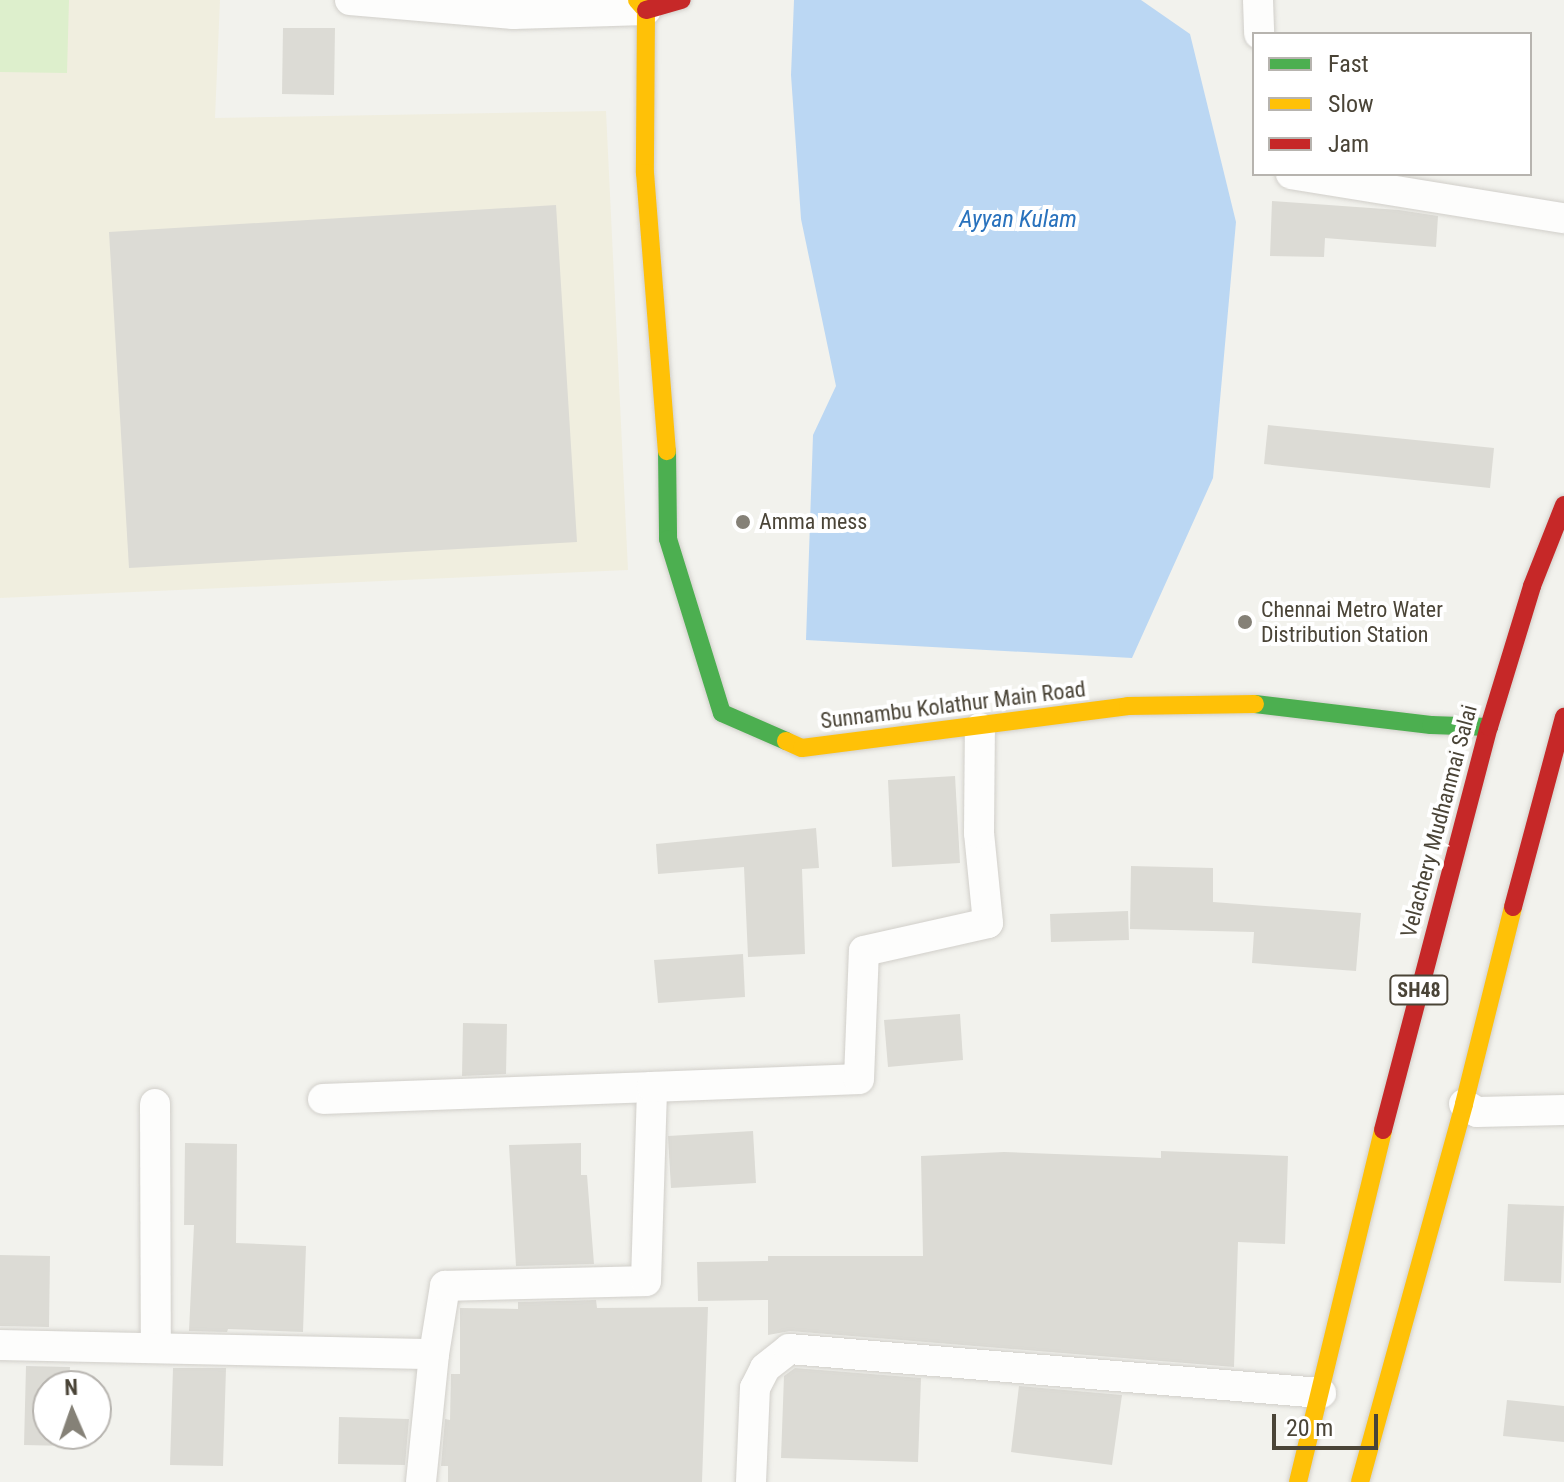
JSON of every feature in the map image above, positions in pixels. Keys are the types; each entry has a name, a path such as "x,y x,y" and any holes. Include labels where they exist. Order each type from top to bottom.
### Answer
{"main road":[{"path":"642,5 682,0"},
{"name":"Sunnambu Kolathur Main Road","path":"642,5 645,173 668,467 668,539 722,713 802,748 980,728 1128,706 1263,704 1431,725 1489,727"},
{"name":"Velachery Mudhanmai Salai","path":"1298,1482 1377,1151 1489,727 1532,586 1564,505"},
{"path":"1360,1482 1464,1104 1554,744 1564,717"}],"street":[{"path":"350,0 513,14 642,5"},
{"path":"1259,1 1259,32"},
{"path":"1303,176 1564,218"},
{"path":"323,1099 859,1079 864,951 988,923 979,833 980,728"},
{"path":"421,1482 434,1354 445,1286 646,1281 652,1087"},
{"path":"155,1104 156,1347"},
{"path":"1464,1104 1477,1112 1564,1110"},
{"path":"0,1345 434,1354"},
{"path":"751,1482 755,1388 765,1368 789,1349 1321,1393"}],"shaded area":[{"path":"0,0 220,0 215,118 606,111 628,570 0,598"}],"green space":[{"path":"0,0 69,0 67,73 0,72"}],"water":[{"name":"Ayyan Kulam","path":"794,0 1141,0 1190,34 1236,222 1213,478 1132,658 806,640 813,435 836,386 801,219 791,75"}],"building":[{"path":"283,28 335,28 334,95 282,94"},
{"path":"1272,201 1399,210 1438,216 1436,247 1325,238 1324,257 1270,256"},
{"path":"556,205 577,542 129,568 109,232"},
{"path":"1268,425 1494,448 1490,488 1264,464"},
{"path":"955,776 960,863 892,867 888,780"},
{"path":"816,828 819,868 802,869 805,954 748,957 744,867 658,874 656,844"},
{"path":"1131,866 1213,868 1213,902 1361,913 1356,971 1252,963 1254,932 1130,929"},
{"path":"1128,911 1129,940 1051,942 1050,914"},
{"path":"743,954 745,997 658,1003 654,960"},
{"path":"960,1014 963,1060 888,1067 884,1020"},
{"path":"463,1023 507,1024 506,1074 462,1076"},
{"path":"753,1131 756,1183 671,1188 668,1136"},
{"path":"185,1143 237,1144 236,1243 306,1246 303,1332 189,1331 194,1225 184,1225"},
{"path":"581,1143 581,1175 587,1175 594,1264 516,1266 509,1145"},
{"path":"1161,1151 1288,1156 1285,1244 1238,1242 1234,1367 790,1331 768,1335 768,1300 698,1301 697,1262 768,1261 768,1256 923,1256 921,1156 1004,1152 1161,1158"},
{"path":"1508,1204 1564,1206 1561,1283 1504,1281"},
{"path":"0,1255 50,1256 49,1327 0,1326"},
{"path":"596,1300 597,1308 708,1307 702,1482 448,1482 448,1466 441,1466 445,1419 450,1420 451,1374 460,1374 460,1308 518,1309 518,1302"},
{"path":"26,1366 70,1367 70,1370 32,1370 32,1445 24,1445"},
{"path":"173,1368 226,1368 223,1466 170,1465"},
{"path":"795,1368 921,1378 918,1462 781,1458 784,1376"},
{"path":"1019,1386 1122,1395 1112,1465 1011,1452"},
{"path":"1507,1400 1564,1406 1564,1442 1503,1436"},
{"path":"339,1417 409,1419 405,1465 338,1464"}],"traffic: fast":[{"path":"667,451 668,539 722,713 786,741"},
{"path":"1255,704 1431,725 1489,727"}],"traffic: slow":[{"path":"637,0 646,10 645,173 667,451"},
{"path":"786,741 802,748 1128,706 1255,704"},
{"path":"1360,1482 1464,1104 1513,907"},
{"path":"1298,1482 1383,1130"}],"traffic: jam":[{"path":"646,10 682,0"},
{"path":"1383,1130 1489,727 1532,586 1564,505"},
{"path":"1513,907 1564,717"}],"place":[{"name":"Amma mess","path":"743,522"},
{"name":"Chennai Metro Water Distribution Station","path":"1245,622"}]}
